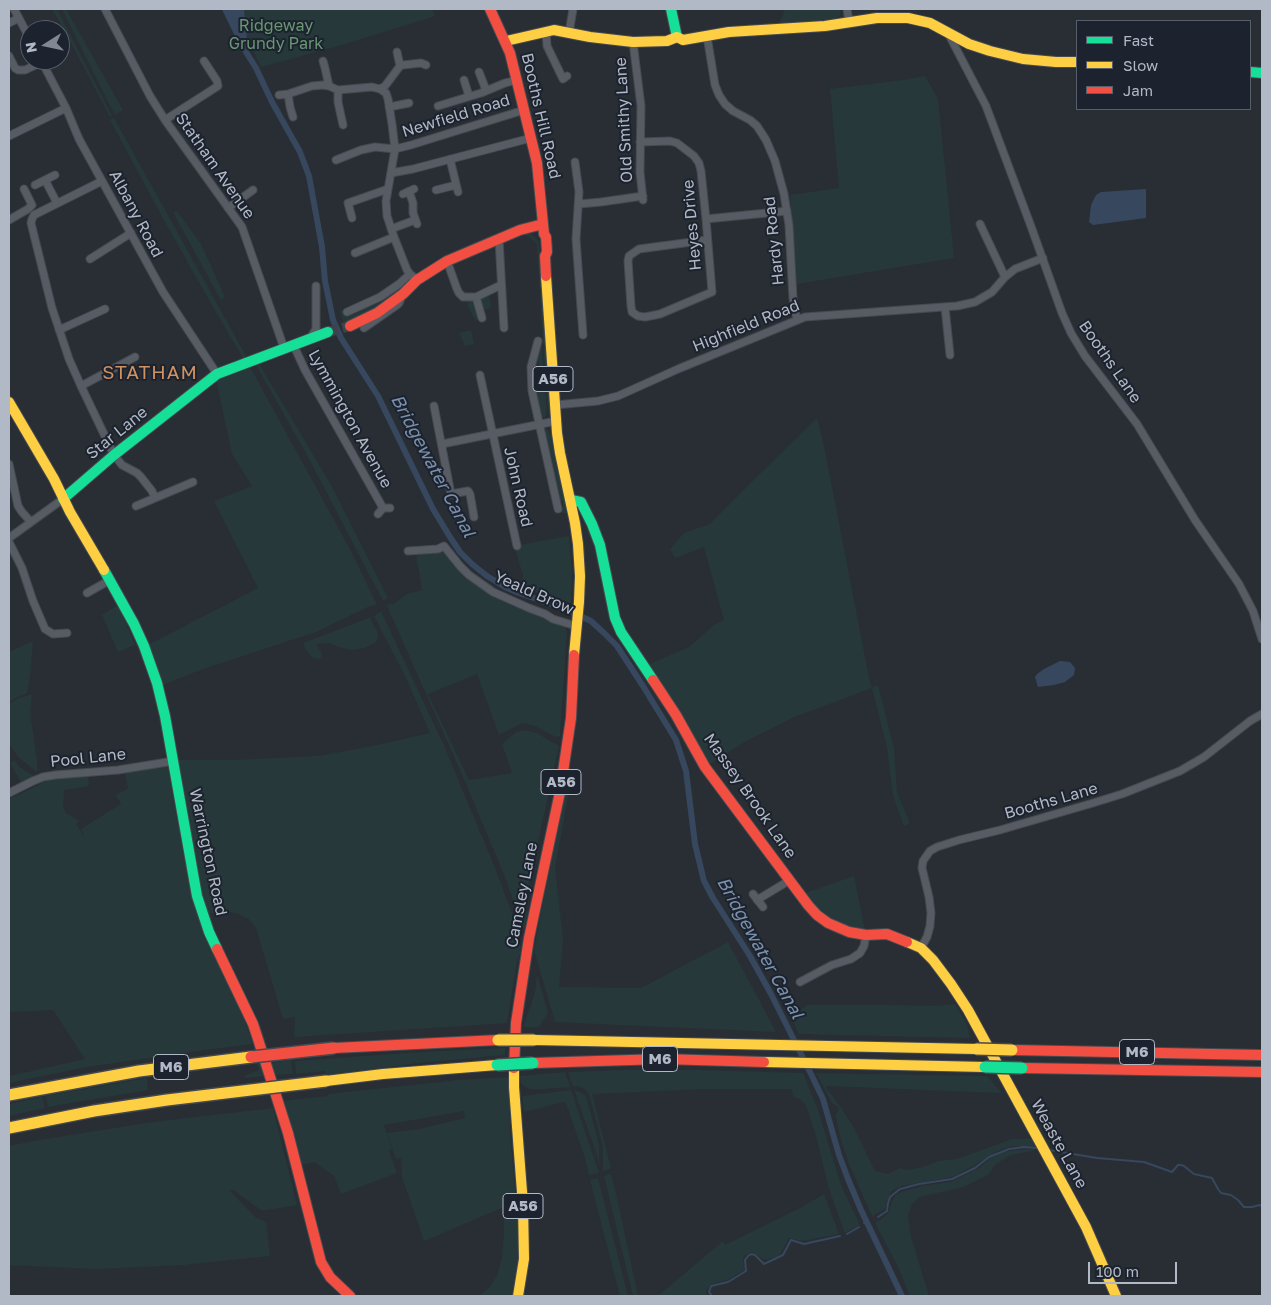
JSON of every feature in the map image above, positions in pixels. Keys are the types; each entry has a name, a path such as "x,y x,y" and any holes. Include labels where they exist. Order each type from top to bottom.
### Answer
{"main road":[{"name":"Booths Hill Road","path":"490,9 510,53 538,163 544,229 541,238 542,252 545,256 556,421 560,453 571,500"},
{"path":"671,9 677,37"},
{"path":"506,42 554,30 633,42 666,41 677,37 683,40 729,32 801,28 886,17 908,18 930,23 968,44 1023,59 1076,62"},
{"path":"350,326 377,313 402,294 413,277 525,228 544,229"},
{"name":"Star Lane","path":"63,499 114,455 217,374 328,332"},
{"name":"Warrington Road","path":"9,402 134,624 157,683 174,761 202,913 212,939 255,1030 288,1133 321,1262 330,1277 350,1296"},
{"name":"Camsley Lane","path":"518,1296 524,1259 523,1205 514,1088 514,1053 516,1023 529,938 560,792 571,718 580,591 580,560 571,500"},
{"name":"Massey Brook Lane","path":"571,500 580,501 600,545 613,610 621,632 676,715 706,767 816,915 828,923 849,932 866,935 887,934 921,948 933,960 968,1010"},
{"name":"Weaste Lane","path":"968,1010 1086,1228 1116,1296"},
{"name":"M6","path":"9,1095 139,1071 227,1059 334,1048 498,1040 1262,1055"},
{"name":"M6","path":"9,1128 94,1111 167,1100 383,1074 533,1063 663,1059 1262,1072"}],"street":[{"path":"9,24 19,18 14,9"},
{"name":"Statham Avenue","path":"105,9 150,96 165,120 242,227 289,346"},
{"path":"569,33 573,9"},
{"path":"846,9 848,22"},
{"path":"546,31 547,46 563,79 567,76"},
{"name":"Booths Lane","path":"948,32 986,106 1071,333 1088,360 1136,424 1195,520 1239,584 1253,611 1262,639"},
{"name":"Hardy Road","path":"707,36 715,86 719,95 725,104 750,120 763,132 777,170 787,211 793,298 797,319"},
{"name":"Old Smithy Lane","path":"579,204 643,198 640,106 633,42"},
{"path":"959,54 968,44"},
{"path":"397,52 400,66"},
{"path":"9,56 15,68 23,70"},
{"path":"165,120 219,87 204,61"},
{"path":"323,61 329,86"},
{"path":"380,89 386,86 400,66 414,63 426,65"},
{"name":"Albany Road","path":"47,70 79,139 163,292 217,374"},
{"path":"480,72 486,90"},
{"path":"464,80 469,96"},
{"path":"438,106 517,80"},
{"path":"279,94 288,94 312,86 329,86 338,90 369,87 380,89 386,93 388,99 395,149 386,201 387,216 394,237 413,277 380,297 348,312"},
{"path":"338,90 338,102 343,125"},
{"path":"288,94 293,117"},
{"path":"389,108 409,103"},
{"path":"9,136 66,108"},
{"name":"Newfield Road","path":"336,160 374,147 395,149 411,145 524,110"},
{"path":"391,174 531,138"},
{"name":"Heyes Drive","path":"640,142 670,141 684,148 699,163 706,219 712,292 660,314 645,317 638,316 632,312 629,256 639,249 707,240"},
{"path":"436,190 457,188 450,159"},
{"path":"575,162 579,192 576,239 583,335"},
{"path":"35,185 55,174"},
{"path":"45,180 57,203"},
{"path":"102,181 34,215 31,223 46,288 69,359 81,386 114,455 122,465 141,477 155,498"},
{"path":"9,220 32,205 24,189"},
{"path":"352,218 348,203 388,189"},
{"path":"228,208 253,190"},
{"path":"391,229 416,222 409,191"},
{"path":"706,219 787,211"},
{"path":"980,224 1006,277"},
{"path":"90,259 131,233"},
{"path":"355,253 394,237"},
{"path":"499,239 504,328"},
{"name":"Highfield Road","path":"555,405 598,401 618,396 678,368 797,319 813,315 966,305 984,298 1020,266 1043,258"},
{"path":"447,261 459,293 463,297 476,297 501,285"},
{"path":"310,338 316,329 316,286"},
{"path":"364,328 400,303 402,294"},
{"path":"476,297 482,318"},
{"path":"945,307 950,355"},
{"path":"59,330 106,309"},
{"path":"538,341 531,367 532,391 558,509"},
{"name":"Lymmington Avenue","path":"289,346 305,370 383,510"},
{"path":"81,386 135,357"},
{"name":"John Road","path":"480,375 517,546"},
{"path":"434,406 452,494 468,491 474,517"},
{"path":"442,444 556,421"},
{"path":"9,464 18,506 31,522"},
{"path":"136,506 155,498 178,484 193,482"},
{"name":"Star Lane","path":"9,540 63,499"},
{"path":"9,540 22,568 38,616 45,629 53,634 67,632"},
{"name":"Yeald Brow","path":"408,551 438,549 444,546 469,575 494,592 553,619 577,620"},
{"path":"87,593 110,580"},
{"name":"Booths Lane","path":"921,948 927,938 930,926 929,897 922,868 923,861 930,851 958,840 1093,804 1180,771 1204,757 1250,721 1262,714"},
{"name":"Pool Lane","path":"9,793 33,781 49,776 68,773 94,773 174,761"},
{"path":"763,907 755,897 790,880"},
{"path":"800,982 832,965 852,959 860,953 864,946 866,935"}],"green space":[{"path":"52,9 57,9 63,20 59,20"},
{"path":"62,9 66,9 123,110 115,115 70,25 70,20 68,20"},
{"name":"Ridgeway Grundy Park","path":"244,9 432,9 435,16 345,44 261,67 247,38"},
{"path":"785,9 841,9 840,15 837,18 779,25"},
{"path":"70,34 112,116 110,117 70,41"},
{"path":"925,76 938,99 954,258 797,284 790,195 839,188 830,89"},
{"path":"114,118 245,357 243,358 165,222 110,120"},
{"path":"177,211 201,244 225,297 221,300 238,332 173,212"},
{"path":"529,233 539,243 544,327 542,327 537,244 523,234"},
{"path":"407,283 366,315 344,324 340,310 342,309 346,317 377,303"},
{"path":"489,294 491,307 489,309 482,309 481,297"},
{"path":"469,300 474,300 479,317 476,321 467,305"},
{"path":"471,330 474,344 465,346 459,333"},
{"path":"542,330 545,330 550,409 548,409"},
{"path":"541,338 547,412 545,417 541,418 533,371 540,366 537,358"},
{"path":"258,362 331,485 388,598 383,601 306,453 256,365"},
{"path":"250,367 351,551 377,605 370,606 316,632 203,669 163,685 148,645 258,588 214,501 252,486 232,454 216,379"},
{"path":"817,418 872,688 792,718 746,741 705,767 647,665 689,647 714,625 724,620 704,547 675,558 670,549 684,533 710,524"},
{"path":"543,429 547,429 550,433 567,513 560,511 563,501 559,500"},
{"path":"569,536 572,571 571,604 521,587 523,575 514,546"},
{"path":"443,550 464,575 498,598 565,627 567,632 560,736 556,737 535,726 522,723 499,735 477,674 428,694 469,780 512,773 502,744 516,732 525,730 537,733 559,746 523,910 528,911 524,931 505,877 464,779 387,606 391,603 392,605 407,594 422,590 416,555"},
{"path":"118,605 135,645 118,652 102,615"},
{"path":"381,611 445,748 495,868 517,927 521,951 517,961 507,1023 294,1037 295,1017 283,1019 256,928 249,919 239,914 226,911 207,914 200,886 177,760 233,760 318,756 430,733 406,678 374,616"},
{"path":"374,616 370,619 377,631 378,637 375,643 364,648 352,650 330,643 316,644 322,654 321,659 313,658 306,650 303,643"},
{"path":"33,641 27,693 9,702 9,652"},
{"path":"878,685 894,748 897,793 910,823 904,826 893,796 887,748 872,688"},
{"path":"32,694 30,713 37,772 18,757 9,743 9,704 19,698"},
{"path":"15,760 19,767 34,776 31,780 22,784 10,763"},
{"path":"167,763 196,913 204,935 239,1006 253,1044 87,1067 9,1083 9,1076 85,1059 53,1010 9,1012 9,799 44,782 59,778 88,776 89,786 64,790 63,807 66,813 80,821 76,824 85,838 81,829 121,804 116,795 128,788 124,771"},
{"path":"570,786 555,868 563,940 559,987 641,988 728,942 776,1032 555,1022 534,950 565,789"},
{"path":"854,876 866,935 817,915 805,893"},
{"path":"537,974 548,1013 539,1027 523,1027 535,993"},
{"path":"955,1004 967,1024 970,1038 799,1034 791,1017 807,1005 935,1006"},
{"path":"505,1048 505,1055 419,1063 326,1075 325,1071 296,1074 295,1061"},
{"path":"291,1060 293,1074 274,1075 270,1063"},
{"path":"257,1064 260,1064 265,1076 246,1078 244,1076 259,1070"},
{"path":"626,1070 803,1073 817,1107 841,1185 860,1225 845,1233 829,1189 815,1132 806,1106 801,1100 793,1096 792,1089 705,1089 592,1094 611,1168 603,1172 603,1146 589,1094 585,1089 573,1086 568,1072"},
{"path":"565,1072 570,1087 530,1089 521,1083 520,1076"},
{"path":"816,1073 987,1076 1002,1093 827,1086 826,1088 853,1126 875,1171 888,1174 900,1168 907,1170 923,1167 938,1161 957,1159 1012,1139 1035,1139 1039,1146 1012,1146 997,1151 952,1177 901,1186 892,1191 885,1209 872,1216 849,1164 841,1140 836,1117 839,1111 838,1107 832,1103"},
{"path":"509,1077 510,1134 519,1259 517,1279 511,1296 479,1296 488,1289 497,1276 502,1257 504,1207 424,1241 402,1177 401,1158 396,1159 387,1133 419,1129 465,1118 464,1111 384,1125 392,1149 389,1151 397,1173 341,1194 334,1176 314,1162 301,1165 282,1101 328,1096 328,1094 459,1080"},
{"path":"147,1078 148,1090 48,1107 46,1096"},
{"path":"571,1090 599,1173 589,1175 566,1103 524,1112 522,1096"},
{"path":"574,1090 586,1096 599,1145 599,1167 597,1155"},
{"path":"42,1097 45,1108 9,1116 9,1104"},
{"path":"273,1108 297,1205 261,1210 234,1190 230,1191 255,1217 266,1222 270,1256 183,1265 96,1269 9,1265 9,1146 145,1123"},
{"path":"1035,1149 1011,1155 996,1164 989,1174 963,1187 919,1197 911,1205 908,1217 911,1237 929,1296 910,1296 898,1267 875,1223 889,1212 896,1195 922,1186 951,1182 979,1168 989,1159 1004,1152"},
{"path":"611,1174 638,1296 633,1296 604,1176"},
{"path":"598,1178 628,1296 620,1296 590,1180"},
{"path":"824,1194 839,1234 803,1241 789,1238 781,1253 776,1257 764,1260 751,1252 745,1255 743,1259 744,1270 729,1279 710,1285 706,1291 708,1296 658,1296 723,1241 725,1245"}],"water":[{"path":"225,9 244,9 247,38 246,52"},
{"path":"1146,189 1146,218 1093,225 1089,222 1091,205 1096,195 1101,192"},
{"path":"1060,661 1070,662 1075,668 1074,675 1065,682 1038,687 1035,677 1037,674"}],"waterway":[{"name":"Bridgewater Canal","path":"225,9 272,102 300,152 309,176 333,320 341,338 378,396 433,509 450,537 460,552 472,564 505,587 563,608 591,621 617,646 676,740 686,771 695,844 704,881 771,994 823,1099 848,1179 902,1296"},
{"path":"878,1217 887,1211 890,1197 900,1189 952,1179 975,1168 989,1157 1009,1149 1038,1148"},
{"path":"1049,1150 1097,1158 1144,1162 1172,1172 1178,1165 1181,1165 1194,1174 1212,1178 1221,1193 1231,1195 1244,1207 1262,1206"},
{"path":"847,1234 859,1227"},
{"path":"712,1296 709,1292 711,1286 728,1282 746,1271 745,1260 751,1254 755,1255 764,1264 783,1255 791,1240 804,1244 840,1236"}],"tunnel":[{"path":"328,332 350,326"}],"traffic: fast":[{"path":"671,9 677,37"},
{"path":"1251,72 1262,73"},
{"path":"63,499 114,455 217,374 328,332"},
{"path":"571,500 581,502 600,545 615,618 621,632 653,680"},
{"path":"104,570 134,624 157,683 165,716 197,896 217,949"},
{"path":"497,1065 533,1063"},
{"path":"985,1067 1022,1068"}],"traffic: slow":[{"path":"677,37 683,40 729,32 825,26 877,18 908,18 930,23 969,44 990,51 1023,59 1076,62"},
{"path":"506,41 554,30 590,37 633,42 667,41 677,37"},
{"path":"546,276 557,433 578,544 580,576 574,655"},
{"path":"9,402 104,570"},
{"path":"907,942 921,948 933,960 968,1010 1086,1227 1116,1296"},
{"path":"498,1040 534,1040"},
{"path":"534,1040 976,1049"},
{"path":"976,1049 1012,1050"},
{"path":"9,1095 139,1071 251,1057"},
{"path":"764,1062 985,1067"},
{"path":"326,1081 383,1074 497,1065"},
{"path":"514,1068 523,1205 524,1259 518,1296"},
{"path":"9,1128 94,1111 167,1100 326,1081"}],"traffic: jam":[{"path":"490,9 510,53 537,163 544,234 546,237 546,276"},
{"path":"350,326 377,313 403,294 417,280 447,261 520,230 543,224"},
{"path":"514,1068 516,1023 529,938 560,792 571,718 574,655"},
{"path":"653,680 676,715 705,767 817,915 828,923 849,932 866,935 887,934 907,942"},
{"path":"217,949 257,1036 288,1133 321,1262 330,1277 350,1296"},
{"path":"334,1048 498,1040"},
{"path":"251,1057 334,1048"},
{"path":"1012,1050 1262,1055"},
{"path":"533,1063 663,1059 764,1062"},
{"path":"1022,1068 1262,1072"}],"district":[{"name":"STATHAM","path":"150,373"}]}
